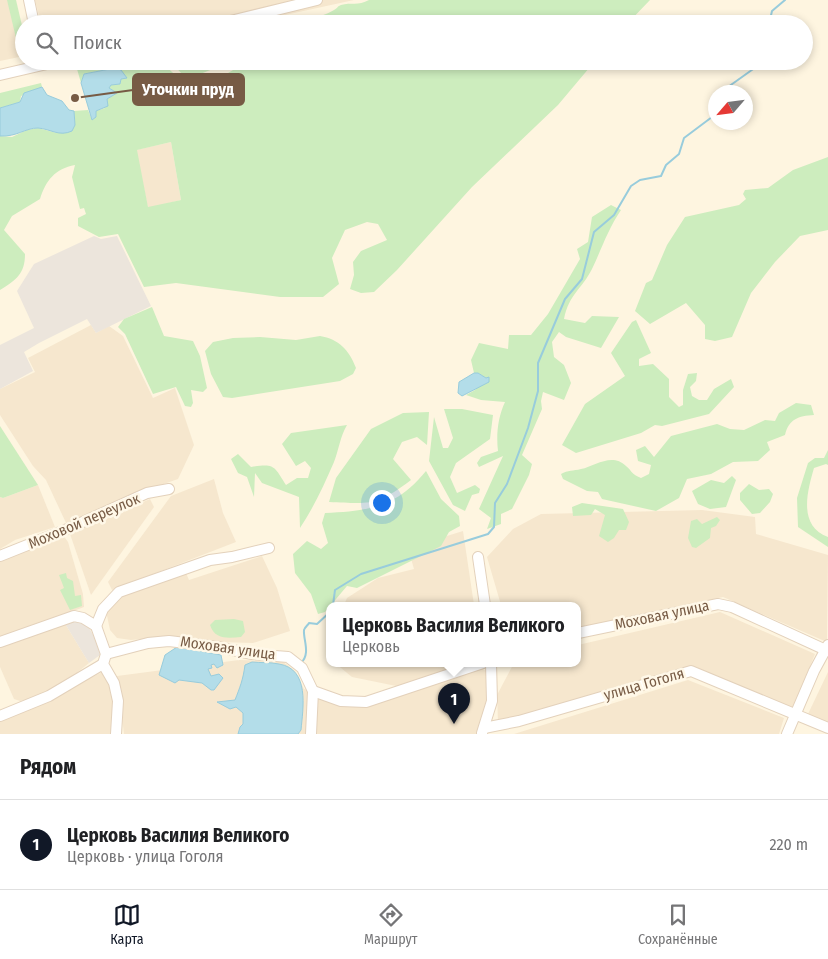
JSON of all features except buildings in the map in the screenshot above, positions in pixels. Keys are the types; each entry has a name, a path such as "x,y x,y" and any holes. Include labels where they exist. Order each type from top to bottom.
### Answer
{"street":[{"path":"29,0 32,15"},
{"path":"256,15 318,0"},
{"path":"0,76 20,70"},
{"name":"Моховой переулок","path":"0,556 65,530 147,493 169,489"},
{"path":"116,734 118,700 96,626 103,609 119,592 210,560 269,548"},
{"path":"478,557 485,602"},
{"name":"Моховая улица","path":"581,632 718,604 732,607 827,648"},
{"path":"0,642 74,616 83,618 96,626"},
{"name":"Моховая улица","path":"105,659 126,648 169,641 218,646 252,654 281,655 294,660 302,668 313,691"},
{"path":"787,734 814,671 827,648"},
{"path":"0,716 48,696 105,659"},
{"path":"311,734 313,691 341,701 366,702 471,667"},
{"path":"482,731 493,695 491,667"},
{"name":"улица Гоголя","path":"482,731 692,671 828,728"}],"shaded area":[{"path":"0,0 15,0 18,15 15,15 15,58 0,61"},
{"path":"35,0 354,0 285,15 39,15"},
{"path":"171,142 181,200 148,208 136,150"},
{"path":"94,236 101,239 117,236 151,306 96,333 87,319 39,343 24,352 33,371 0,389 0,345 34,328 17,291 34,264"},
{"path":"91,325 96,333 109,326 123,336 153,398 175,388 194,445 178,479 132,495 67,525 46,480 33,466 0,415 0,389 35,372 28,358"},
{"path":"214,479 223,513 236,542 112,590 108,582 171,496"},
{"path":"38,485 55,527 15,540 0,549 0,497 3,498"},
{"path":"150,499 154,507 91,595 70,534"},
{"path":"702,510 755,517 756,534 828,555 827,642 723,597 581,628 581,602 500,602 487,557 513,529 541,514"},
{"path":"463,531 474,602 345,602 347,598 378,578 414,569 408,548"},
{"path":"63,535 68,542 83,594 84,607 0,639 0,558"},
{"path":"262,556 277,588 290,631 253,643 220,642 174,636 131,640 117,638 110,630 106,611 116,597 186,573 189,580"},
{"path":"720,612 815,654 793,708 692,668 498,722 497,695 512,667 581,667 581,644"},
{"path":"64,622 89,663 58,688 33,699 20,701 14,699 0,667 0,645"},
{"path":"64,622 82,623 89,628 97,641 100,655 89,663"},
{"path":"239,660 282,661 295,671 304,689 353,707 480,667 489,673 490,697 478,734 124,734 117,676"},
{"path":"340,667 461,667 401,687 352,677"},
{"path":"105,671 113,686 114,734 0,734 0,719"},
{"path":"828,672 828,723 808,714"},
{"path":"688,680 784,718 779,734 514,734"}],"green space":[{"path":"7,0 16,0 20,15 15,15 15,34"},
{"path":"369,0 650,0 636,15 322,15 341,5 361,3"},
{"path":"77,70 104,70 84,74 81,83"},
{"path":"116,70 170,70 184,83 193,84 233,70 587,70 558,105 472,187 397,270 374,292 361,293 350,289 354,275 353,262 361,251 387,240 378,224 367,222 345,230 332,258 339,284 323,297 280,297 176,283 144,287 118,234 99,237 78,226 78,218 86,214 84,208 80,209 72,177 75,165 62,169 52,176 45,186 40,199 12,216 4,230 25,254 25,261 18,276 0,290 0,136 12,137 27,130 38,128 57,133 75,125 74,111 88,110 92,120 96,111 105,108 107,99 117,93 109,88 111,85 120,84 121,79 126,78","holes":["171,142 181,200 148,207 137,150"]},
{"path":"178,70 210,70 193,77 182,74"},
{"path":"41,83 42,87 21,96 20,102 0,108 0,93"},
{"path":"828,157 828,230 800,236 775,262 751,293 732,337 715,341 705,339 705,325 686,303 650,324 635,311 646,283 652,280 667,245 685,217 739,205 746,199 743,194 745,190 768,188 793,170"},
{"path":"611,205 621,210 609,231 592,269 572,297 564,319 585,323 592,316 619,317 601,348 566,337 559,332 552,342 554,357 564,365 571,383 564,400 543,392 542,409 522,455 532,464 529,475 512,509 501,514 501,524 487,529 491,518 479,509 503,456 479,467 477,463 481,457 498,451 498,426 505,402 481,400 466,395 475,390 486,378 478,373 474,373 471,360 479,343 508,349 509,335 531,335 548,314 580,259 577,249 588,242 592,217"},
{"path":"152,307 164,336 193,341 200,356 207,388 203,392 191,390 193,403 191,407 185,406 176,387 153,394 125,334 118,327 124,319"},
{"path":"636,320 651,353 639,359 639,366 653,364 669,379 669,397 679,407 683,405 683,390 688,374 697,373 696,381 690,387 692,396 699,400 707,400 714,389 731,379 734,387 709,414 662,426 655,425 641,433 576,453 562,445 585,404 625,376 611,353 632,322"},
{"path":"320,336 333,340 347,351 356,368 353,374 340,381 232,398 223,397 211,374 205,351 213,342 233,338 260,337 296,340"},
{"path":"796,403 811,405 814,415 795,419 789,425 785,435 767,442 770,450 758,461 733,462 711,474 687,479 679,498 656,511 602,499 598,492 587,491 563,479 561,474 604,461 615,460 621,462 641,478 649,474 651,465 638,461 636,450 645,446 654,457 671,436 717,424 730,429 744,430 765,420 775,421 779,413"},
{"path":"444,409 462,409 493,415 490,439 456,463 450,477 457,493 475,485 480,489 479,493 472,495 465,511 453,505 429,461 434,417 443,448 448,448 453,438"},
{"path":"429,412 427,445 417,437 402,442 393,459 411,480 389,495 373,502 329,502 336,478 371,429 403,413"},
{"path":"347,425 334,462 300,528 299,497 262,483 255,473 254,497 247,477 238,473 231,459 238,454 251,467 265,465 273,467 286,485 297,478 308,478 311,468 305,461 296,466 282,444 291,433"},
{"path":"0,426 38,485 3,498 0,497"},
{"path":"828,450 828,465 814,468 807,497 807,507 812,525 818,532 828,537 828,547 798,527 797,498 808,463 815,458 824,458"},
{"path":"426,471 441,499 459,516 460,526 449,532 441,546 357,588 347,586 333,602 326,602 325,612 318,614 311,594 295,573 293,554 307,541 321,549 328,543 322,523 325,513 355,511 381,505 393,500 415,483"},
{"path":"732,476 736,480 726,507 710,509 698,504 692,491 711,480 724,483"},
{"path":"749,484 759,490 769,489 773,494 770,502 760,513 752,514 740,500 740,493"},
{"path":"582,503 623,509 629,522 626,530 619,530 614,538 608,542 599,536 605,515 595,509 591,515 573,516 572,507"},
{"path":"717,517 720,520 716,526 711,528 710,538 696,548 692,547 688,538 691,521 697,519 702,524"},
{"path":"66,573 67,578 73,581 75,596 81,595 82,606 70,610 60,590 64,588 59,575"},
{"path":"234,619 243,621 245,632 241,637 227,638 219,636 212,630 210,625 215,620"}],"water":[{"path":"105,70 121,70 127,78 121,79 120,84 111,85 109,88 117,93 107,99 108,106 96,111 96,117 92,120 81,83 84,74"},
{"path":"42,87 47,95 62,101 69,110 74,111 75,125 72,131 59,133 38,128 0,136 0,108 20,102 24,93"},
{"path":"474,373 478,373 486,378 489,377 489,382 462,396 458,393 459,382"},
{"path":"177,647 221,655 223,665 217,668 214,664 211,665 212,668 208,669 211,676 219,674 223,678 214,690 211,690 202,683 179,680 175,683 159,675 165,655"},
{"path":"252,662 279,664 289,667 296,673 300,681 303,701 301,730 298,734 238,734 243,724 243,713 236,707 230,709 217,702 235,700 245,665"}],"waterway":[{"path":"771,15 772,11 785,0"},
{"path":"731,85 752,70"},
{"path":"333,602 335,590 361,574 488,534 494,527 495,503 507,484 528,428 538,391 538,363 565,299 582,279 594,232 614,215 631,186 640,180 661,176 666,165 679,154 684,138 708,120"},
{"path":"301,663 306,655 304,629 309,623 317,624 326,616"}],"place":[{"name":"Уточкин пруд","path":"75,98"},
{"name":"Церковь Василия Великого","path":"454,724"}]}
